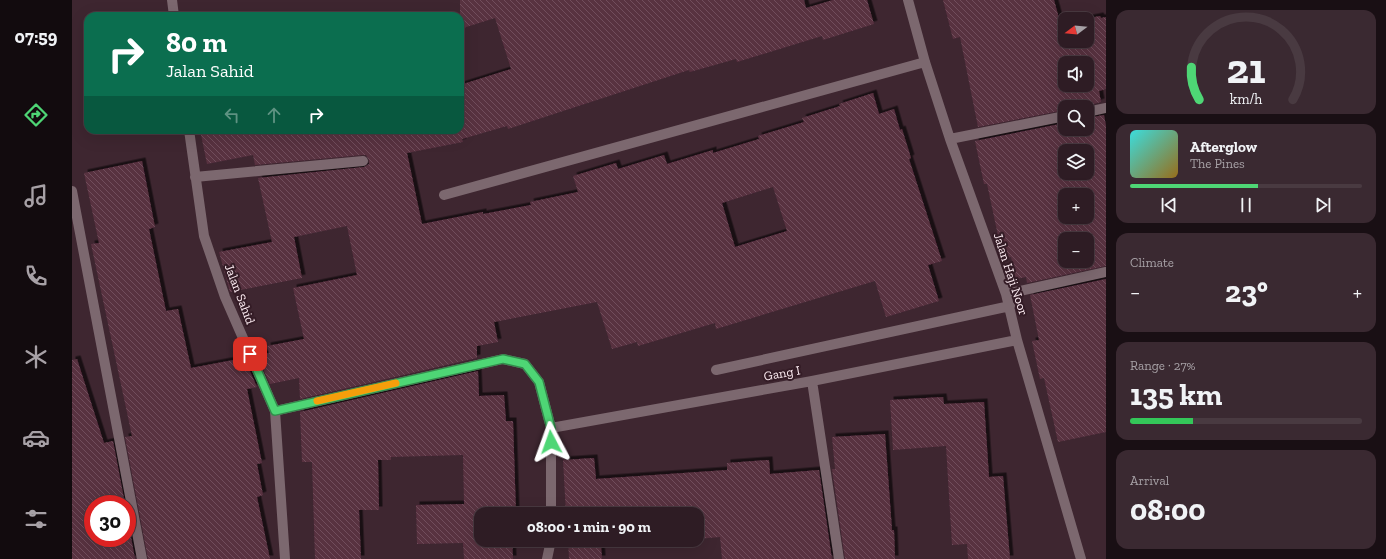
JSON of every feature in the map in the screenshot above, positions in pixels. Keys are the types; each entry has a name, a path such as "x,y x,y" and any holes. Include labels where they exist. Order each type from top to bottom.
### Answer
{"street":[{"path":"172,0 174,12"},
{"name":"Jalan Haji Noor","path":"908,0 950,139 1010,306 1017,340 1081,559"},
{"path":"444,195 926,62"},
{"path":"1094,111 1106,108"},
{"path":"950,139 1058,117"},
{"name":"Jalan Sahid","path":"190,134 204,236 225,297 275,411 285,559"},
{"path":"195,177 363,162"},
{"path":"72,191 142,559"},
{"path":"1006,294 1106,272"},
{"path":"716,370 1010,306"},
{"name":"Gang I","path":"551,428 812,381 1017,340"},
{"path":"275,411 503,359 525,364 539,382 551,428 551,507"},
{"path":"812,381 839,559"},
{"path":"547,559 550,547"}],"building":[{"path":"460,0 804,0 806,8 833,0 867,0 874,24 823,40 822,36 737,62 736,59 690,72 689,70 508,129 507,126 462,139 463,142 407,153 422,224 483,212 483,214 531,205 530,202 578,192 573,176 616,163 618,169 664,155 667,164 713,150 713,153 759,139 758,136 804,122 802,118 840,106 839,104 873,93 879,114 894,109 900,130 902,129 911,158 909,159 942,261 928,265 939,301 886,317 875,281 716,329 715,323 638,346 637,342 612,349 597,302 494,322 498,342 477,346 477,358 300,399 299,378 270,384 257,355 269,353 267,346 304,339 293,288 357,275 347,226 294,237 302,278 230,292 219,252 272,242 258,178 364,167 369,164 369,160 366,155 362,155 255,165 253,155 207,164 201,134 464,134 464,84 511,69 495,18 464,28 464,12 460,12","holes":["773,187 787,231 735,247 722,203"]},
{"path":"943,0 1054,0 1058,15 1058,48 1094,48 1094,17 1106,17 1106,89 1099,91 1101,102 1094,104 1094,100 1058,100 1058,111 978,127 960,37 953,39"},
{"path":"1104,115 1106,126 1106,266 1027,283 1026,277 1016,279 1011,257 1003,259 987,184 984,184 975,141 1058,124 1058,136 1094,136 1094,117"},
{"path":"142,161 155,227 149,229 166,311 178,309 191,368 244,358 257,387 247,389 262,463 257,464 263,495 257,497 270,559 148,559 125,437 132,436 91,244 99,243 84,173"},
{"path":"1106,279 1106,432 1058,442 1044,378 1040,379 1032,341 1039,340 1030,295"},
{"path":"77,359 104,443 113,441 123,495 84,495 84,547 133,547 135,559 72,559 72,360"},
{"path":"478,371 479,396 504,395 506,421 513,421 516,507 474,507 474,547 512,547 513,559 464,559 463,543 417,544 416,505 464,504 463,455 391,457 391,460 378,460 379,510 359,510 361,559 315,559 312,462 302,462 300,412"},
{"path":"943,397 944,404 984,402 989,477 1003,476 1010,559 968,559 967,544 952,545 946,446 893,450 890,400"},
{"path":"885,434 892,530 894,530 895,559 845,559 832,469 835,469 832,437"},
{"path":"594,458 596,479 727,470 727,463 769,460 770,474 819,470 832,559 722,559 720,537 704,538 704,507 566,507 563,460"},
{"path":"568,547 601,547 602,559 569,559"}],"slow traffic":[{"path":"317,401 396,383"}],"route":[{"path":"250,354 275,411 503,359 525,364 539,382 551,428 551,442"}]}
